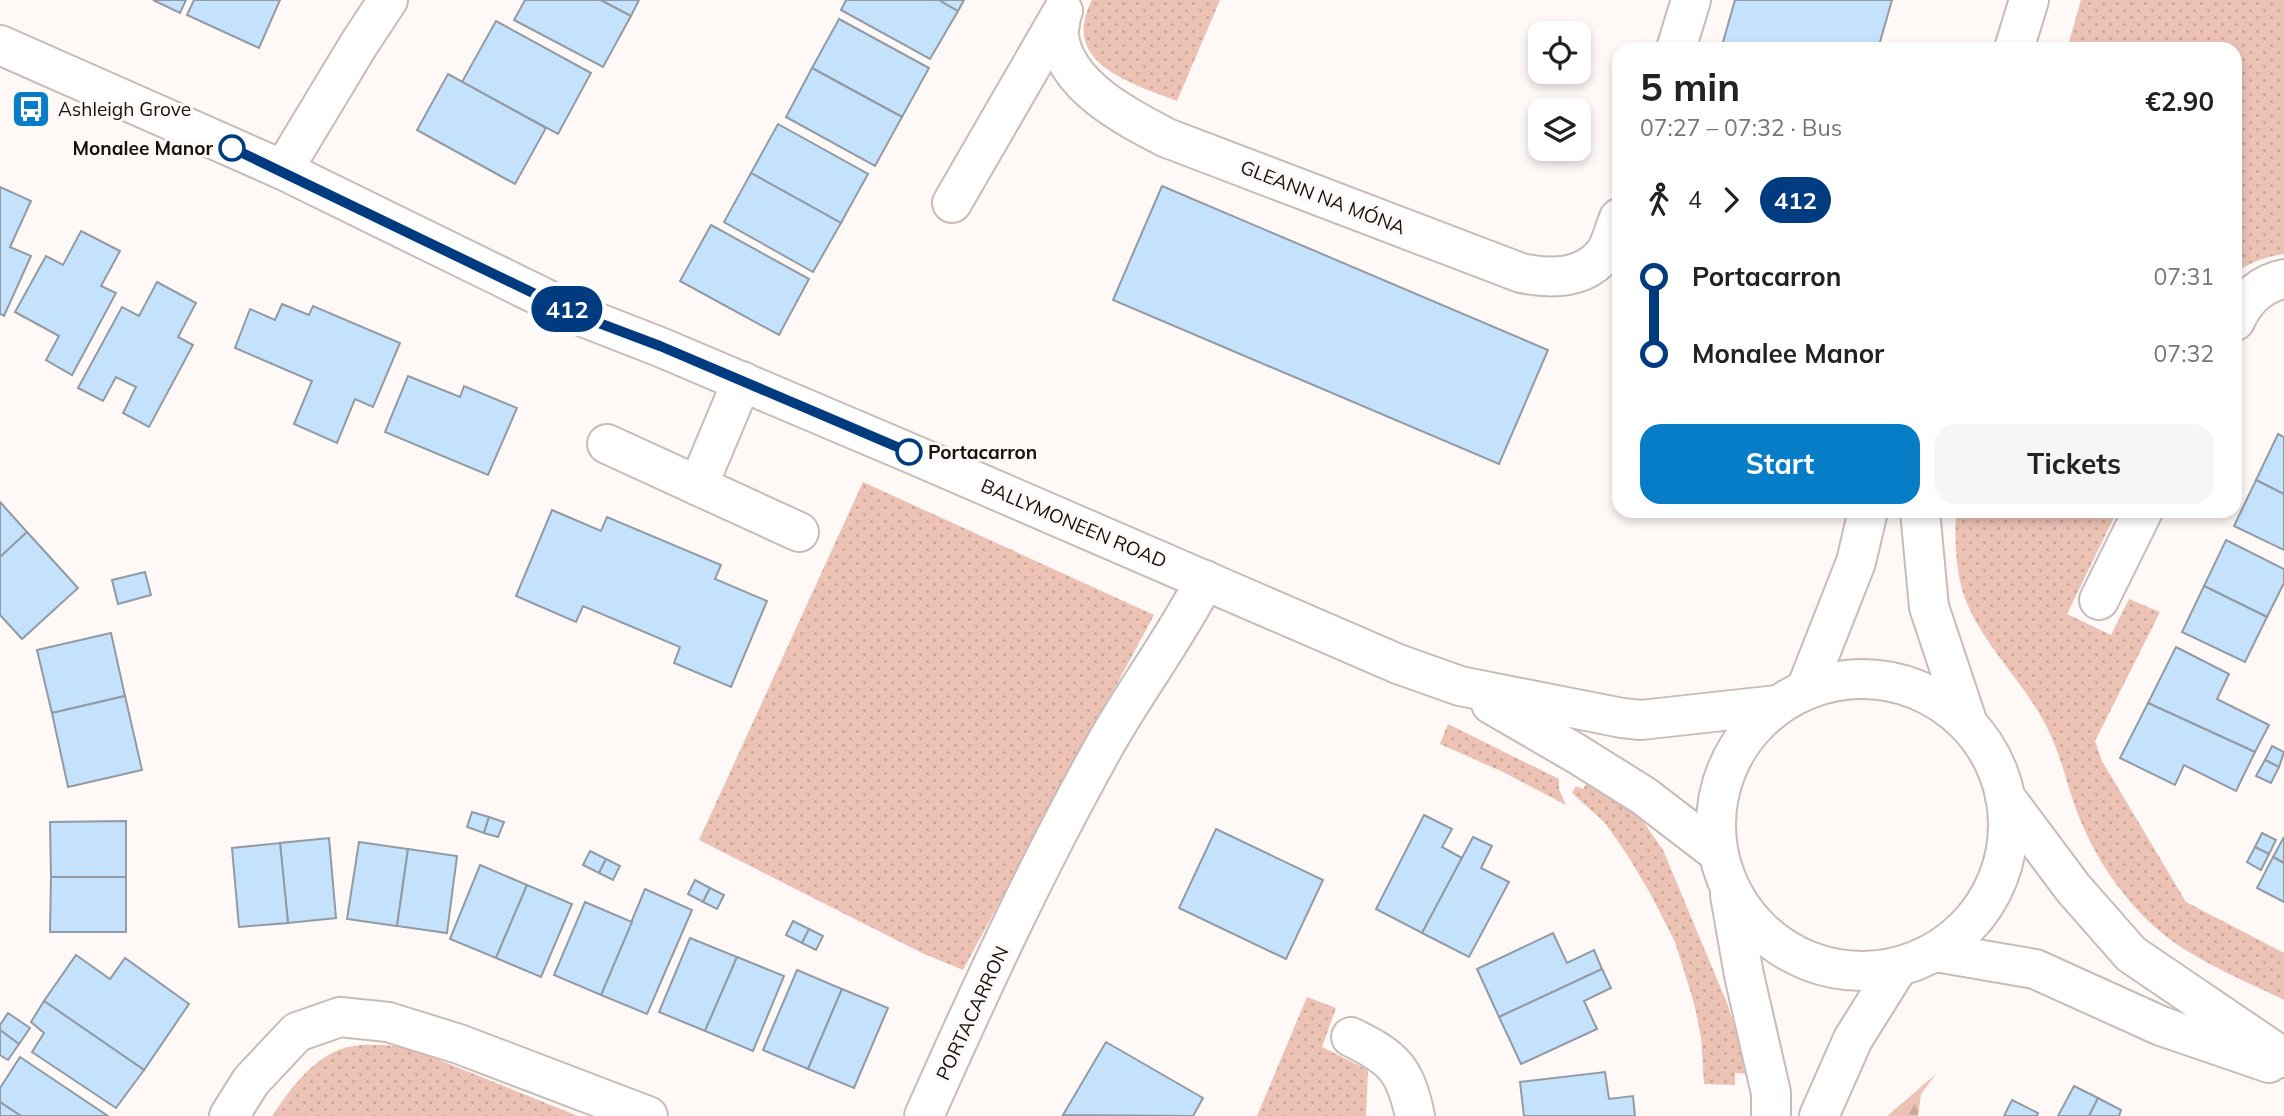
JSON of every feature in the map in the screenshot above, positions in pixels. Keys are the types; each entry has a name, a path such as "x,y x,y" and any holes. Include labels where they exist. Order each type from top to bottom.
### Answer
{"street":[{"path":"283,170 388,0"},
{"path":"1678,42 1691,0"},
{"path":"2016,42 2029,0"},
{"name":"GLEANN NA MÓNA","path":"952,203 1065,7"},
{"name":"GLEANN NA MÓNA","path":"1065,7 1059,37 1067,58 1090,90 1121,114 1167,138 1521,273 1545,278 1579,273 1594,264 1605,252 1612,235"},
{"name":"BALLYMONEEN ROAD","path":"0,46 283,170 583,317 741,381 1398,664 1460,687 1593,715 1641,720 1792,697 1832,682 1858,678 1914,688 1942,703 1968,724"},
{"path":"2242,309 2257,290 2271,282 2284,279"},
{"path":"698,486 741,381"},
{"path":"607,444 799,532"},
{"path":"1771,1116 1771,1093 1744,975 1729,889 1717,852 1715,823 1725,773 1741,742 1758,722 1792,697 1856,562 1866,518"},
{"path":"1729,889 1743,911 1770,940 1798,958 1837,970 1867,972 1898,967 1936,952 1974,919 1989,897 2000,874 2008,833 2005,797 1995,763 1982,740 1968,724 1929,607 1921,518"},
{"path":"2099,600 2140,518"},
{"name":"PORTACARRON","path":"924,1116 981,989 1083,786 1205,580"},
{"name":"BALLYMONEEN ROAD","path":"1460,687 1602,769 1644,796 1717,852"},
{"path":"2005,797 2073,888 2131,954 2284,1058"},
{"path":"1936,952 2035,969 2161,1027 2284,1068"},
{"path":"1819,1116 1853,1039 1898,967"},
{"path":"229,1116 251,1081 297,1032 340,1017 388,1022 447,1040 648,1116"},
{"path":"1352,1037 1377,1050 1405,1079 1415,1116"}],"green space":[{"path":"1092,0 1220,0 1177,101 1121,78 1092,55 1085,40 1084,22"},
{"path":"2081,0 2284,0 2284,254 2258,260 2242,269 2242,42 2069,42"},
{"path":"863,482 1154,615 963,970 922,953 699,840"},
{"path":"1956,518 2114,518 2067,614 2111,635 2129,599 2160,612 2095,741 2102,761 2186,902 2284,953 2284,1000 2216,967 2176,943 2142,915 2114,881 2082,824 2050,733 1975,620 1967,603 1961,585"},
{"path":"1448,724 1559,779 1559,789 1566,805 1503,772 1440,744"},
{"path":"1590,778 1638,814 1663,850 1727,1003 1750,1074 1735,1073 1735,1085 1704,1084 1701,1037 1694,1003 1675,942 1628,856 1605,823 1572,793 1576,786 1583,789"},
{"path":"1307,997 1336,1008 1322,1047 1368,1070 1366,1116 1257,1116"},
{"path":"354,1046 407,1047 578,1116 272,1116 306,1072 328,1055"},
{"path":"1936,1074 1921,1094 1918,1116 1887,1116"}],"building":[{"path":"153,0 186,0 180,13"},
{"path":"194,0 280,0 259,48 187,15"},
{"path":"525,0 601,0 631,16 603,67 514,20"},
{"path":"601,0 639,0 631,16"},
{"path":"846,0 939,0 958,11 930,59 841,10"},
{"path":"939,0 964,0 958,11"},
{"path":"1735,0 1892,0 1880,42 1723,42"},
{"path":"839,19 929,68 902,117 812,68"},
{"path":"496,21 591,73 558,134 462,82"},
{"path":"812,68 902,117 875,166 786,117"},
{"path":"448,74 546,128 515,184 417,130"},
{"path":"778,124 868,174 841,223 751,173"},
{"path":"751,173 841,223 813,272 724,222"},
{"path":"1162,186 1548,350 1499,464 1113,300"},
{"path":"0,187 31,201 10,247 31,256 4,316 0,314"},
{"path":"711,225 809,279 779,335 680,281"},
{"path":"81,231 120,251 101,286 116,293 72,375 46,360 59,336 15,312 46,256 63,265"},
{"path":"157,282 196,303 178,337 193,345 149,427 123,413 136,387 116,377 103,401 78,388 122,307 139,316"},
{"path":"282,304 309,315 313,306 400,343 373,407 355,399 337,443 294,424 312,381 235,348 250,309 275,320"},
{"path":"408,376 460,397 464,386 517,408 488,475 385,432"},
{"path":"2278,434 2284,437 2284,494 2256,480"},
{"path":"2256,480 2284,494 2284,550 2234,526 2238,518 2242,518 2242,509"},
{"path":"0,502 27,532 0,557"},
{"path":"552,510 601,531 607,517 721,565 715,579 767,601 731,687 674,663 680,647 583,606 576,622 516,596"},
{"path":"27,532 78,588 22,639 0,615 0,557"},
{"path":"2226,540 2284,569 2284,583 2267,617 2204,586"},
{"path":"145,572 151,595 118,604 112,580"},
{"path":"2204,586 2267,617 2245,662 2182,632"},
{"path":"111,633 125,696 52,713 37,650"},
{"path":"2176,647 2229,674 2217,699 2269,725 2255,752 2148,703"},
{"path":"125,696 142,770 68,787 52,713"},
{"path":"2148,703 2255,752 2236,791 2184,765 2175,785 2120,758"},
{"path":"2272,746 2284,752 2279,767 2265,760"},
{"path":"2265,760 2279,767 2271,783 2256,776"},
{"path":"472,812 489,817 484,833 467,827"},
{"path":"1424,815 1452,829 1442,847 1462,858 1422,933 1376,909"},
{"path":"489,817 504,822 498,837 484,833"},
{"path":"126,821 126,877 51,877 50,822"},
{"path":"1216,829 1323,880 1286,959 1179,908"},
{"path":"2262,833 2276,840 2269,854 2255,847"},
{"path":"1473,837 1492,846 1481,868 1509,882 1469,957 1422,933"},
{"path":"2284,837 2284,863 2273,857"},
{"path":"329,838 336,918 288,923 280,843"},
{"path":"359,842 408,849 397,926 347,919"},
{"path":"280,843 288,923 239,927 232,848"},
{"path":"2255,847 2269,854 2261,870 2247,862"},
{"path":"408,849 457,856 447,933 397,926"},
{"path":"590,851 606,859 599,873 583,865"},
{"path":"2273,857 2284,863 2284,902 2257,888"},
{"path":"606,859 620,866 613,880 599,873"},
{"path":"480,865 527,885 496,958 450,939"},
{"path":"51,877 126,877 126,932 50,932"},
{"path":"695,880 710,888 703,902 688,894"},
{"path":"527,885 572,904 541,977 496,958"},
{"path":"710,888 724,895 717,909 703,902"},
{"path":"645,889 692,910 647,1014 601,995"},
{"path":"585,902 632,922 601,995 554,975"},
{"path":"793,921 809,929 802,943 786,935"},
{"path":"809,929 823,936 816,950 802,943"},
{"path":"1553,933 1567,963 1594,950 1602,969 1499,1017 1477,969"},
{"path":"690,938 737,957 705,1031 659,1012"},
{"path":"76,955 110,979 125,958 189,1004 144,1070 44,1001"},
{"path":"737,957 784,976 753,1051 705,1031"},
{"path":"1602,969 1611,988 1584,1001 1597,1029 1521,1064 1499,1017"},
{"path":"797,970 842,989 808,1069 763,1050"},
{"path":"842,989 888,1008 854,1088 808,1069"},
{"path":"44,1001 144,1070 116,1108 32,1052 44,1033 31,1022"},
{"path":"8,1013 30,1028 19,1044 0,1030 0,1025"},
{"path":"0,1030 19,1044 8,1060 0,1055"},
{"path":"1106,1042 1203,1098 1193,1116 1063,1115"},
{"path":"20,1057 108,1116 21,1116 0,1102 0,1088"},
{"path":"1605,1072 1609,1099 1633,1096 1635,1116 1524,1116 1520,1082"},
{"path":"2074,1086 2098,1098 2089,1116 2058,1116"},
{"path":"2098,1098 2121,1110 2119,1116 2089,1116"},
{"path":"2012,1100 2038,1113 2037,1116 2004,1116"},
{"path":"0,1102 21,1116 0,1116"}],"bus line":[{"name":"412","path":"232,148 283,170 583,317 660,346 909,452"}],"place":[{"name":"Ashleigh Grove","path":"31,109"},
{"name":"Monalee Manor","path":"232,148"},
{"name":"Portacarron","path":"909,452"}]}
